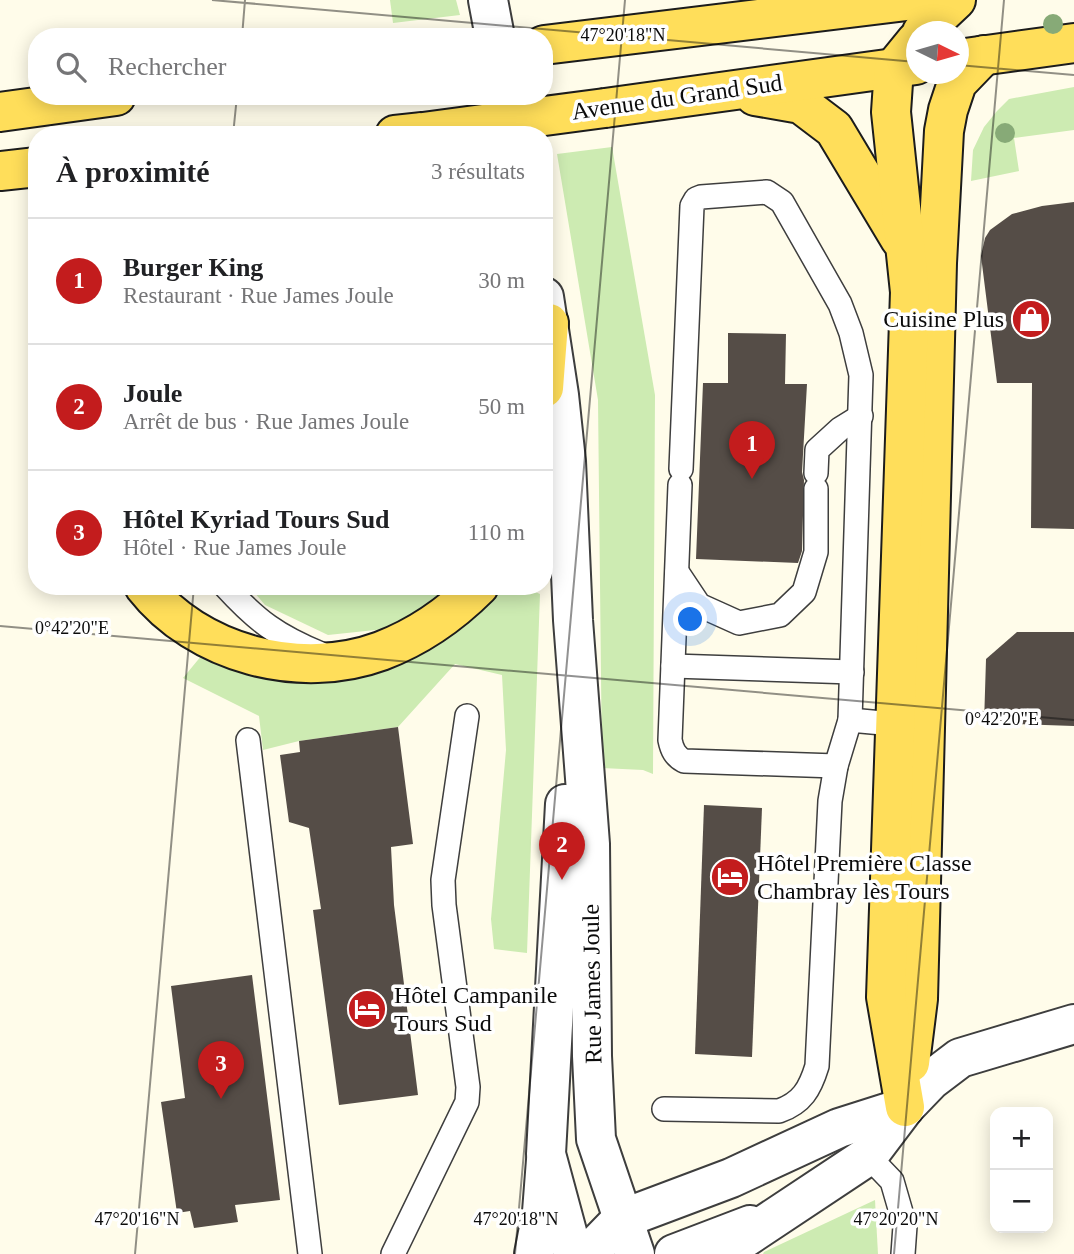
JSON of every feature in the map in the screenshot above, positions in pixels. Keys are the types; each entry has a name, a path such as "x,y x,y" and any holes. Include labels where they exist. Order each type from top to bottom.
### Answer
{"main road":[{"path":"553,44 868,3 915,0"},
{"path":"935,21 956,0"},
{"path":"905,1107 918,999 910,725 920,395 947,110 971,57 1074,43"},
{"name":"Avenue du Grand Sud","path":"464,126 850,73 906,54"},
{"path":"906,67 891,112 920,395"},
{"path":"725,91 801,104 834,129 906,249"},
{"path":"0,112 51,105"},
{"path":"0,171 28,168"},
{"path":"153,595 177,620 218,644 270,659 295,662 337,661 381,651 421,631 458,607 469,595"}],"street":[{"path":"488,0 493,28"},
{"path":"508,105 512,126"},
{"name":"Rue James Joule","path":"553,358 566,461 573,620 590,844 592,1056 596,1139 635,1254"},
{"name":"Rue James Joule","path":"573,620 562,880 546,1154 573,1254"},
{"path":"727,1254 734,1245 778,1214 868,1156 905,1107 931,1080 960,1058 1074,1024"},
{"path":"588,1254 622,1219 731,1178 839,1128 905,1107"},
{"path":"534,1254 542,1212 546,1154"},
{"path":"674,1254 778,1214"}],"lane":[{"path":"664,1109 779,1111 791,1107 805,1096 817,1066 830,801 836,766 850,720 862,393 855,346 840,304 782,202 767,192 696,199 691,212 670,740 677,757 684,761 836,766"},
{"path":"862,393 920,395"},
{"path":"677,572 699,605 739,623 780,615 803,592 816,552 817,450 840,429 860,416"},
{"path":"233,595 250,614 288,641 337,661"},
{"path":"673,666 852,672"},
{"path":"394,1254 467,1102 468,1087 443,880 467,716"},
{"path":"850,720 910,725"},
{"path":"248,740 310,1254"},
{"path":"868,1156 892,1181 905,1226 903,1254"}],"green space":[{"path":"390,0 456,0 460,15 393,23"},
{"path":"1074,87 1074,130 1014,138 1019,171 971,181 973,150 984,127 1009,99"},
{"path":"612,147 655,395 653,774 643,770 602,768 598,400 557,154"},
{"path":"257,595 440,595 394,628 328,635 265,605"},
{"path":"496,595 540,595 527,953 494,949 491,919 506,750 502,675 455,664 398,727 299,741 263,750 259,716 183,678 202,655 442,641"},
{"path":"875,1200 878,1254 763,1254 764,1252"}],"building":[{"name":"Cuisine Plus","path":"1074,202 1074,529 1031,528 1032,383 997,383 981,256 985,238 990,230 1012,214 1042,206"},
{"path":"728,333 786,334 785,384 807,384 802,472 802,551 798,563 696,559 703,383 728,383"},
{"path":"1017,632 1074,632 1074,726 984,723 986,659"},
{"path":"398,727 413,844 391,847 394,905 418,1095 339,1105 313,910 321,909 309,828 289,822 280,755 300,752 299,741"},
{"name":"Hôtel Première Classe Chambray lès Tours","path":"704,805 762,808 752,1057 695,1054"},
{"path":"252,975 280,1200 235,1205 238,1222 194,1228 190,1211 177,1213 161,1102 185,1098 171,986"}],"place":[{"name":"Cuisine Plus","path":"1031,319"},
{"name":"Burger King","path":"752,479"},
{"name":"Hôtel Première Classe Chambray lès Tours","path":"730,877"},
{"name":"Joule","path":"562,880"},
{"name":"Hôtel Campanile Tours Sud","path":"367,1009"},
{"name":"Hôtel Kyriad Tours Sud","path":"221,1099"}]}
